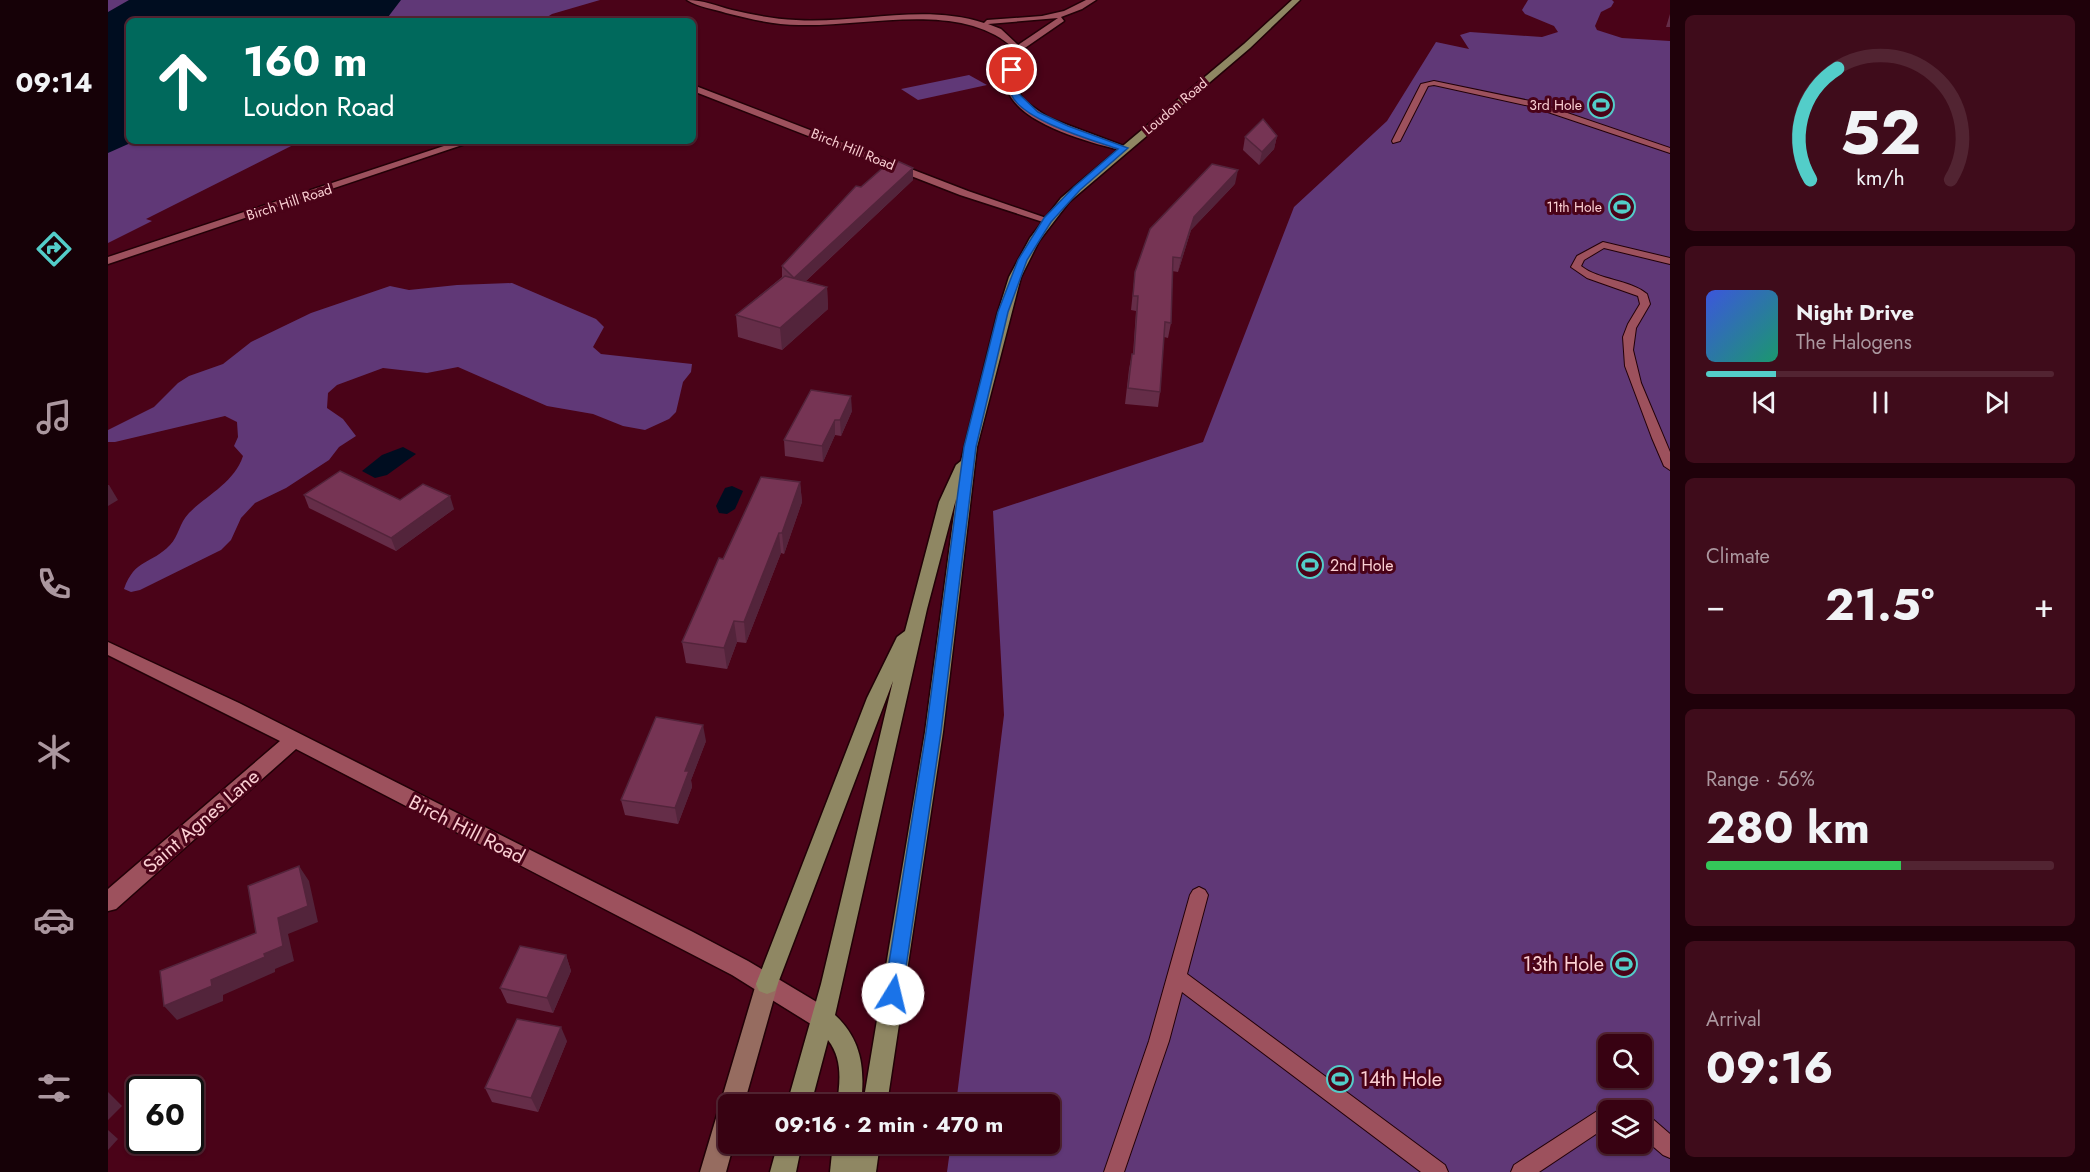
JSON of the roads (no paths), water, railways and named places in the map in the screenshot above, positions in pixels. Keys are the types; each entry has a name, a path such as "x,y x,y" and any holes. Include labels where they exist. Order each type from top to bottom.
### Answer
{"main road":[{"name":"Loudon Road","path":"970,447 1009,296 1022,260 1047,220 1077,188 1247,46 1296,0"},
{"path":"802,1094 822,1018 919,609 947,502 970,447"},
{"path":"877,1094 932,743 970,447"},
{"path":"735,1094 767,984 876,698 919,609"},
{"path":"822,1018 840,1035 848,1050 853,1072 850,1094"},
{"path":"713,1172 718,1154"},
{"path":"783,1172 787,1154"},
{"path":"843,1172 845,1154"},
{"path":"862,1172 866,1154"}],"street":[{"path":"691,0 752,17 790,22 836,22 929,16 984,22 1068,14"},
{"path":"1015,51 1092,0"},
{"path":"984,22 1007,35 1015,51 1012,86 1023,105 1065,128 1124,148"},
{"name":"Birch Hill Road","path":"696,89 964,193 1047,220"},
{"name":"Birch Hill Road","path":"108,261 461,144"},
{"name":"Birch Hill Road","path":"108,648 685,939 767,984 822,1018"},
{"name":"Saint Agnes Lane","path":"108,902 294,740"}],"lane":[{"path":"1396,141 1425,84 1434,83 1532,104 1670,151"},
{"path":"1670,261 1603,245 1580,258 1576,267 1586,276 1623,285 1642,294 1645,304 1627,340 1632,374 1670,466"},
{"path":"1114,1172 1159,1041 1199,895"},
{"path":"1176,977 1438,1172"},
{"path":"1521,1172 1598,1121"},
{"path":"1652,1132 1670,1148"}],"water":[{"path":"129,0 401,0 387,18 126,18 126,144 128,144 108,153 108,12"},
{"path":"403,447 416,454 387,475 375,478 362,471 382,455"},
{"path":"732,486 743,491 735,509 727,514 719,513 716,506 725,488"}],"place":[{"name":"3rd Hole","path":"1601,105"},
{"name":"11th Hole","path":"1622,207"},
{"name":"2nd Hole","path":"1310,565"},
{"name":"13th Hole","path":"1624,964"},
{"name":"14th Hole","path":"1340,1079"}]}
